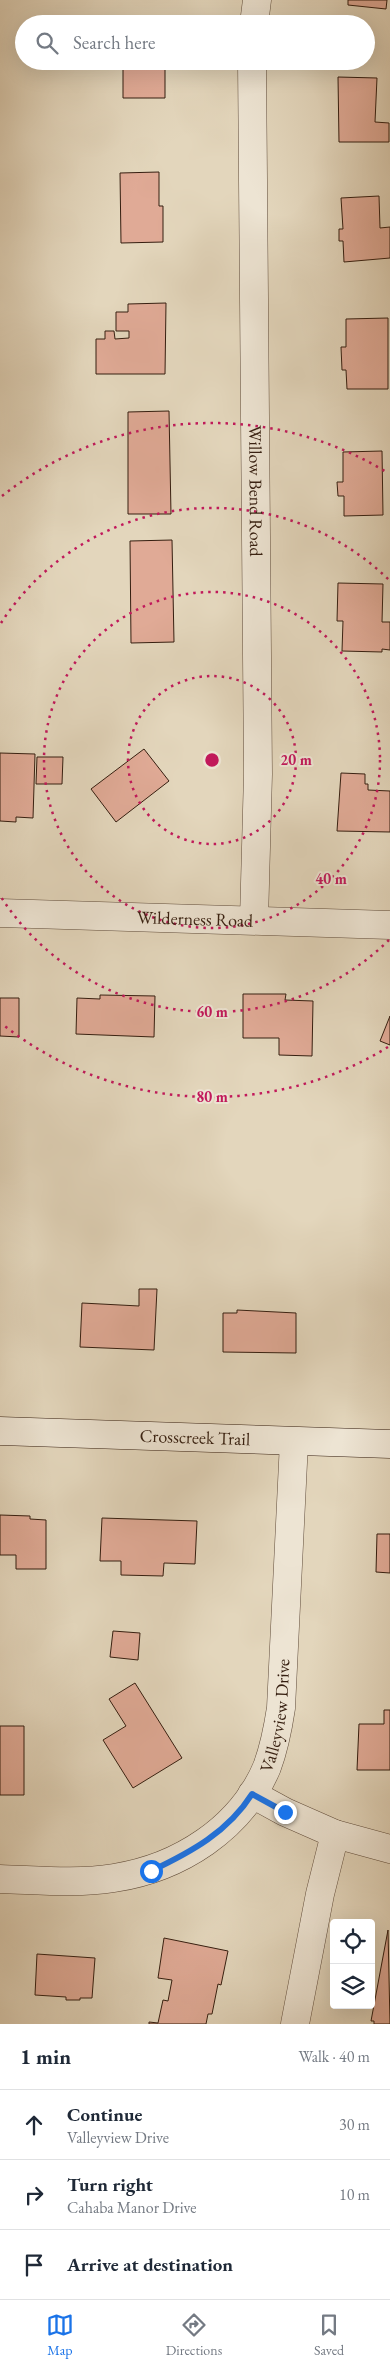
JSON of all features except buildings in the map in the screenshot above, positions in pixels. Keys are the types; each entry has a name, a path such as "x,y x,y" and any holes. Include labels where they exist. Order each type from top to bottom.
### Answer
{"street":[{"path":"255,15 257,0"},
{"name":"Willow Bend Road","path":"252,70 258,774 254,920"},
{"name":"Wilderness Road","path":"0,914 390,925"},
{"name":"Crosscreek Trail","path":"0,1431 390,1444"},
{"name":"Valleyview Drive","path":"0,1879 112,1879 151,1871 190,1853 222,1830 252,1794 266,1767 275,1740 281,1708 294,1442"},
{"path":"252,1794 285,1812 335,1834 390,1848"},
{"path":"295,2024 320,1894 335,1834"}],"route":[{"path":"151,1871 190,1853 222,1830 252,1794 285,1812"}]}
